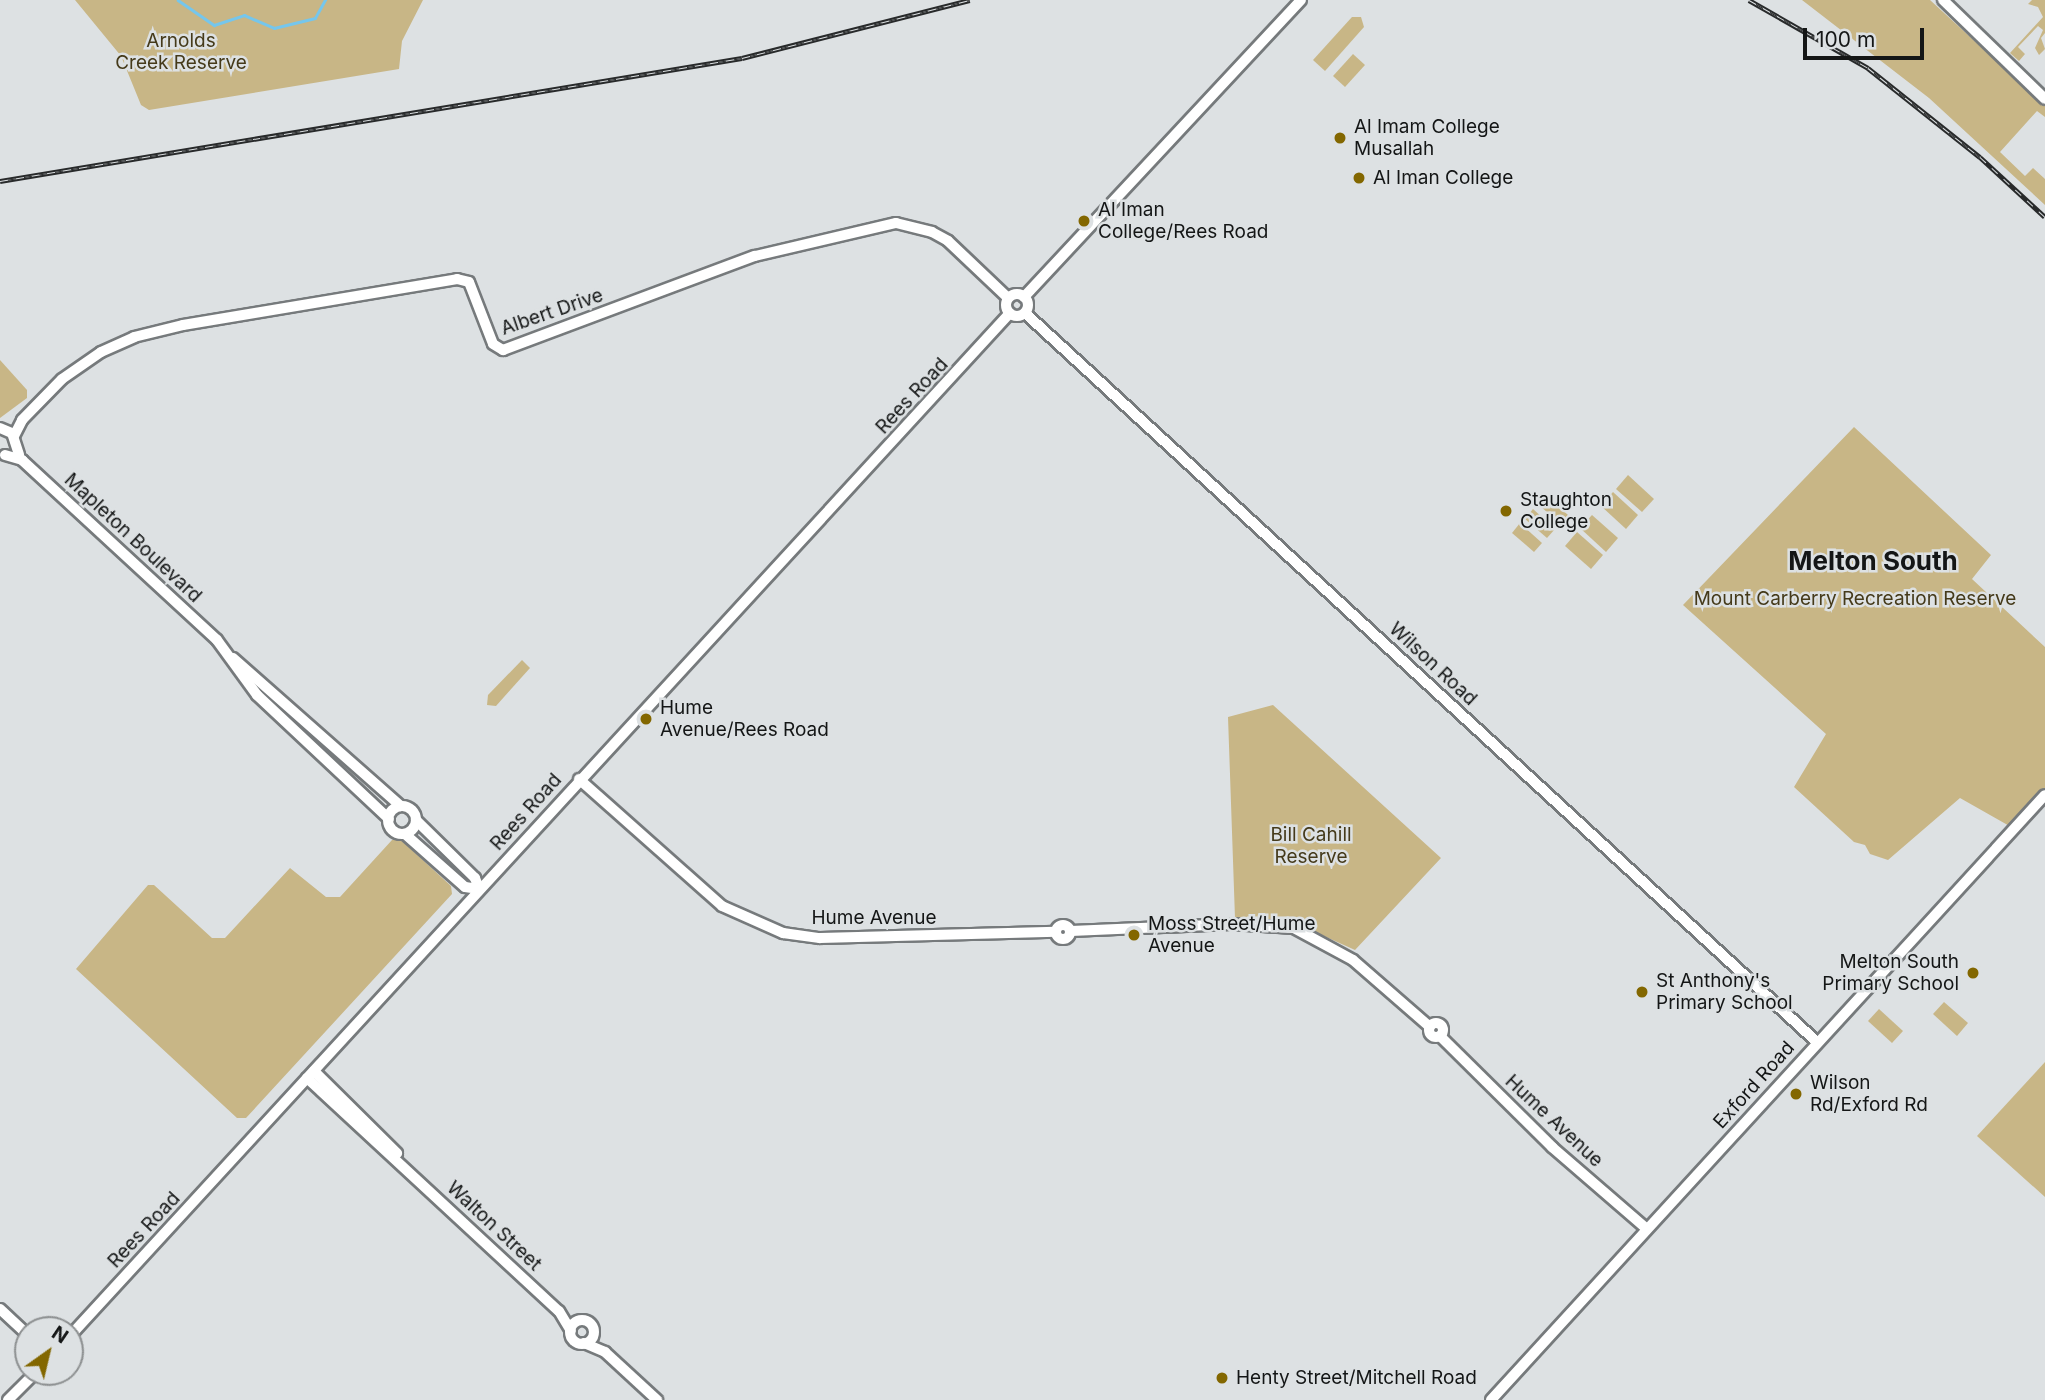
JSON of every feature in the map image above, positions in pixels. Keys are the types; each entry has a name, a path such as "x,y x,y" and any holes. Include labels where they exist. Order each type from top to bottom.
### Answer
{"street":[{"path":"1024,297 1014,294 1008,298 1010,313 1025,313 1024,297 1301,0"},
{"path":"1943,0 2045,99"},
{"name":"Albert Drive","path":"2,428 22,419 85,362 116,344 165,328 463,278 471,286 493,344 503,350 755,256 877,225 896,223 932,232 1008,298"},
{"name":"Rees Road","path":"84,1321 579,779 943,391 1010,313"},
{"name":"Wilson Road","path":"1025,313 1817,1042"},
{"name":"Albert Drive","path":"3,455 17,449 22,419"},
{"name":"Mapleton Boulevard","path":"2,428 17,449 230,656 401,806"},
{"name":"Mapleton Boulevard","path":"230,656 257,695 388,819"},
{"name":"Hume Avenue","path":"579,779 722,906 783,933 820,938 1056,932 1063,940 1071,931 1230,924 1294,928 1353,960 1430,1027 1431,1036 1440,1036 1552,1147 1647,1229"},
{"name":"Exford Road","path":"1491,1400 2045,795"},
{"path":"401,806 412,810 416,820 475,877 479,889 465,887 405,834 393,830 388,819 401,806"},
{"path":"405,834 416,820"},
{"name":"Walton Street","path":"310,1074 386,1138 406,1168 559,1311 571,1331"},
{"path":"0,1309 14,1322"},
{"name":"Walton Street","path":"559,1311 579,1321"},
{"path":"605,1352 575,1340 571,1331 579,1321 589,1323 605,1352 657,1400"},
{"path":"584,1343 594,1332"},
{"path":"8,1400 22,1386"}],"green space":[{"name":"Arnolds Creek Reserve","path":"75,0 423,0 402,41 399,69 149,110 141,105 121,56"},
{"path":"1802,0 1930,0 2045,106 2045,117 2037,111 2000,152 2025,176 2033,168 2045,179 2045,205 1929,98"},
{"path":"2032,0 2045,0 2045,33 2041,38 2045,49 2039,55 2035,48 2043,30 2038,26 2018,47 2025,54 2019,61 2010,53 2043,17 2038,7 2028,4"},
{"path":"1352,17 1361,17 1364,27 1325,71 1313,60"},
{"path":"1353,54 1365,65 1345,87 1333,76"},
{"path":"0,360 27,390 27,398 0,418"},
{"name":"Mount Carberry Recreation Reserve","path":"1854,427 1991,555 1972,579 2045,647 2045,803 2020,832 1960,798 1888,860 1870,854 1865,845 1854,842 1794,787 1826,734 1683,605"},
{"path":"1628,475 1654,499 1642,512 1616,489"},
{"path":"1613,492 1638,515 1626,529 1601,506"},
{"path":"1546,495 1568,515 1560,524 1538,504"},
{"path":"1533,509 1555,529 1547,538 1525,519"},
{"path":"1592,515 1618,538 1606,552 1580,528"},
{"path":"1520,523 1542,543 1534,552 1512,533"},
{"path":"1577,532 1603,555 1591,569 1565,546"},
{"path":"522,660 530,668 496,706 487,705 488,695"},
{"name":"Bill Cahill Reserve","path":"1273,705 1441,858 1355,950 1295,923 1235,918 1228,717"},
{"path":"392,840 401,840 451,886 452,894 246,1118 237,1118 76,969 148,885 154,885 212,938 225,938 290,868 326,897 340,897"},
{"path":"1944,1002 1968,1023 1957,1036 1933,1014"},
{"path":"1879,1009 1903,1031 1892,1043 1868,1021"},
{"path":"2045,1062 2045,1197 1977,1136"}],"waterway":[{"path":"178,0 214,25 244,15 274,28 315,18 325,0"}],"railway":[{"path":"0,181 742,58 970,0"},
{"path":"1749,0 1868,68 1980,157 2045,217"}],"place":[{"name":"Al Imam College Musallah","path":"1340,138"},
{"name":"Al Iman College","path":"1359,178"},
{"name":"Al Iman College/Rees Road","path":"1084,221"},
{"name":"Staughton College","path":"1506,511"},
{"name":"Hume Avenue/Rees Road","path":"646,719"},
{"name":"Moss Street/Hume Avenue","path":"1134,935"},
{"name":"Melton South Primary School","path":"1973,973"},
{"name":"St Anthony's Primary School","path":"1642,992"},
{"name":"Wilson Rd/Exford Rd","path":"1796,1094"},
{"name":"Henty Street/Mitchell Road","path":"1222,1378"}],"district":[{"name":"Melton South","path":"1873,561"}]}
